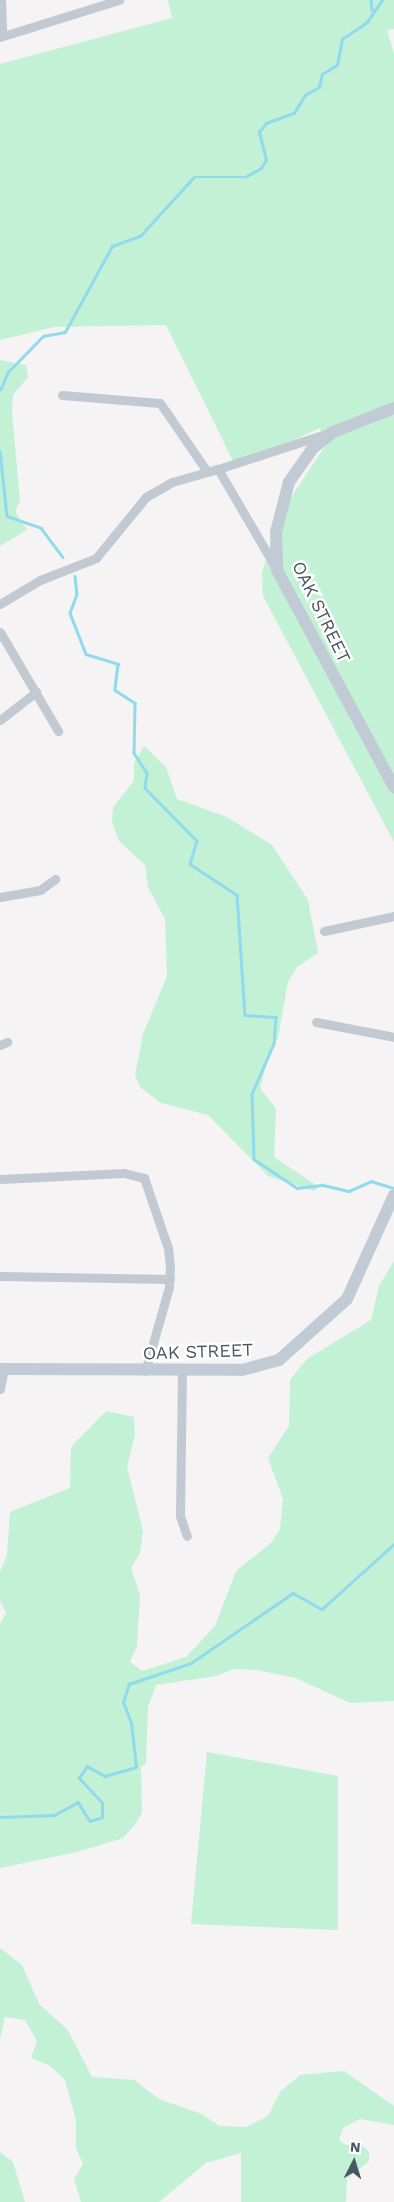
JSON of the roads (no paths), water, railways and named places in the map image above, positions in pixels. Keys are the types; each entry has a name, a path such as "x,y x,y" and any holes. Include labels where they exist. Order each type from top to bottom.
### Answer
{"street":[{"path":"2,0 1,36 91,4 119,0"},
{"path":"62,395 160,403 206,470"},
{"name":"OAK STREET","path":"394,408 333,432 313,448 289,482 276,532 277,570 394,787"},
{"path":"0,604 40,580 90,562 111,544 146,497 206,470 218,468 333,432"},
{"path":"218,468 277,570"},
{"path":"0,632 58,731"},
{"path":"0,720 36,692"},
{"path":"0,897 40,890 55,879"},
{"path":"324,932 394,916"},
{"path":"316,1022 394,1037"},
{"path":"0,1179 141,1176 168,1248 170,1279 145,1371"},
{"name":"OAK STREET","path":"2,1369 182,1371 262,1367 279,1360 312,1334 347,1299 394,1195"},
{"path":"0,1276 170,1279"},
{"path":"0,1389 2,1369"},
{"path":"182,1371 180,1516 187,1536"}],"waterway":[{"path":"371,0 372,10"},
{"path":"0,390 8,372 43,336 65,332 112,246 140,236 194,177 245,177 261,168 266,160 259,132 266,123 294,113 305,95 319,87 322,74 337,65 342,39 367,22 382,0"},
{"path":"0,451 7,516 41,528 63,557"},
{"path":"75,576 77,594 70,613 86,654 118,664 115,690 135,703 134,753 147,773 145,788 197,841 190,864 237,895 245,1015 276,1017 274,1044 252,1094 254,1159 297,1188 323,1185 349,1191 371,1181 394,1188"},
{"path":"0,1817 54,1815 78,1802 90,1821 102,1817 102,1803 79,1778 87,1766 105,1776 136,1767 131,1723 123,1702 129,1684 191,1663 293,1593 322,1609 394,1544"}]}
